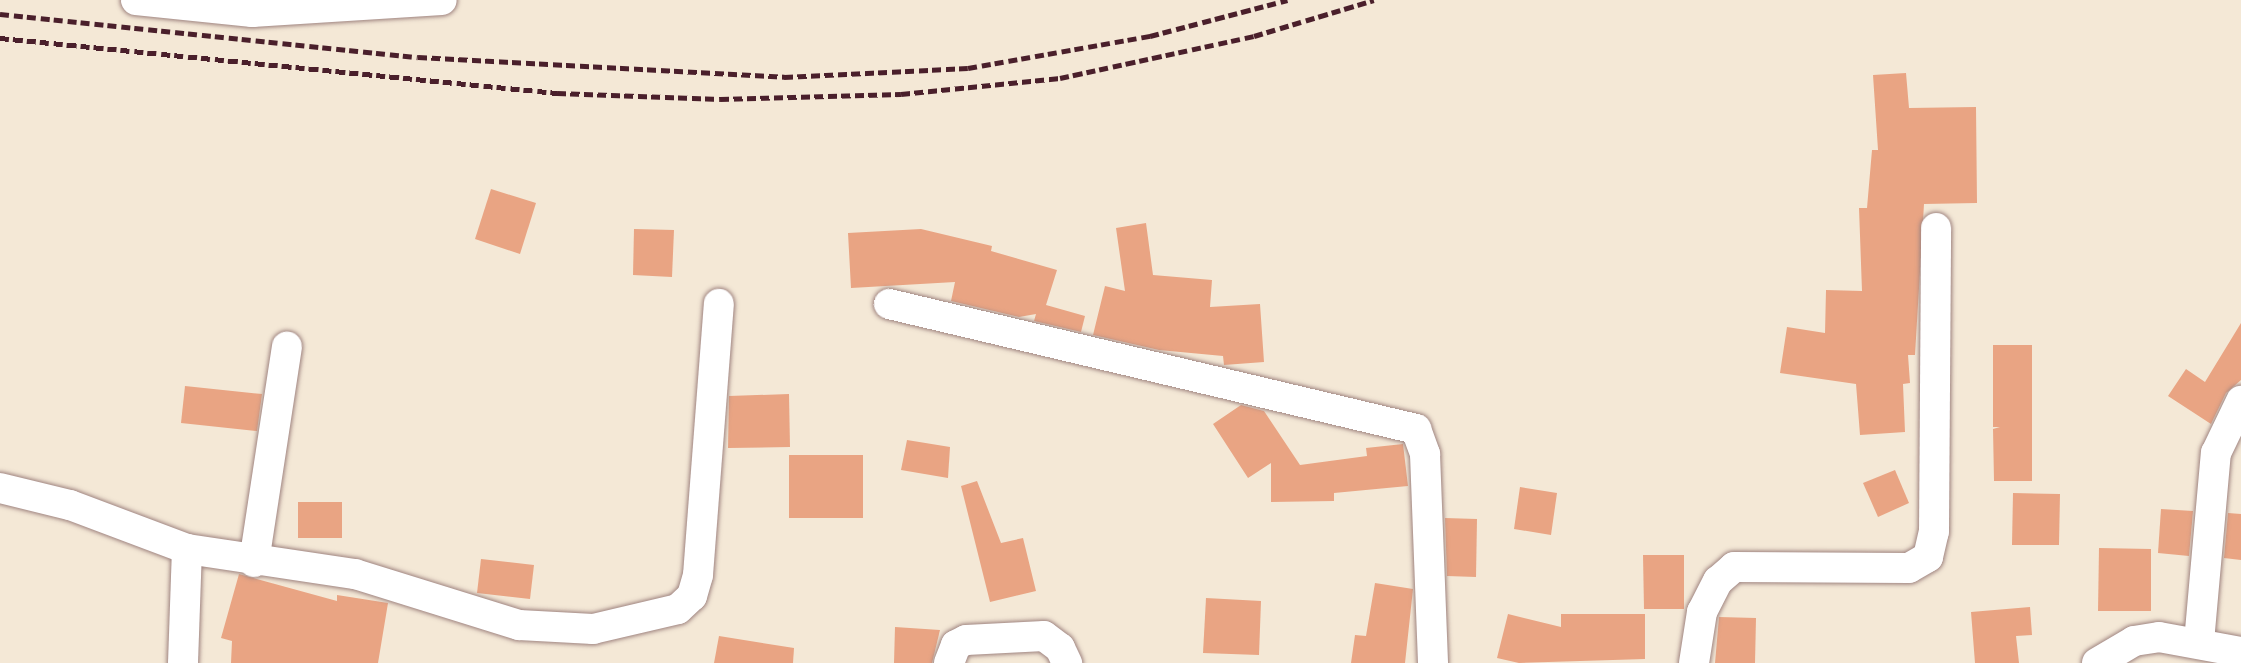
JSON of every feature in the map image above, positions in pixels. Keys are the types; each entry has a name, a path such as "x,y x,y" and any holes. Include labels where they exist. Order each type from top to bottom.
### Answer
{"street":[{"path":"136,0 252,12 442,0"},
{"path":"1694,663 1702,612 1718,581 1734,567 1909,568 1929,557 1934,532 1936,228"},
{"path":"0,488 70,505 187,549 254,561 355,574 519,625 593,629 678,609 693,596 698,575 719,304"},
{"path":"889,304 1416,429 1425,454 1433,663"},
{"path":"254,561 287,347"},
{"path":"2199,642 2214,463 2241,401"},
{"path":"183,663 187,549"},
{"path":"950,663 956,645 966,640 1044,636 1060,648 1067,663"},
{"path":"2097,663 2134,641 2159,637 2199,642 2241,652"}],"building":[{"path":"1906,73 1909,108 1976,107 1977,203 1924,204 1915,355 1908,355 1910,383 1903,384 1905,432 1860,435 1856,384 1780,373 1787,327 1825,333 1826,290 1862,291 1859,208 1867,208 1872,150 1878,150 1873,75"},
{"path":"491,189 536,203 520,254 475,239"},
{"path":"1146,223 1153,275 1212,280 1210,307 1260,304 1264,362 1224,365 1223,356 1159,350 1093,335 1105,286 1125,291 1116,228"},
{"path":"634,229 674,230 672,277 633,275"},
{"path":"921,229 992,246 991,251 1057,270 1046,305 1085,316 1081,332 1034,321 1036,314 1019,317 951,301 955,282 851,288 848,233"},
{"path":"2241,323 2241,380 2226,393 2211,424 2168,396 2186,369 2205,382"},
{"path":"1993,345 2032,345 2032,481 1994,481 1993,429 2000,427 1993,427"},
{"path":"185,386 262,394 257,431 181,423"},
{"path":"789,394 790,447 728,448 729,396"},
{"path":"1241,405 1264,411 1300,465 1367,456 1366,448 1403,444 1408,486 1334,493 1334,501 1271,502 1271,463 1248,478 1213,424"},
{"path":"907,440 950,447 948,478 901,470"},
{"path":"789,455 863,455 863,518 789,518"},
{"path":"1895,470 1909,503 1878,517 1863,483"},
{"path":"977,481 1001,543 1023,538 1036,591 990,602 961,486"},
{"path":"1520,487 1557,493 1551,535 1514,529"},
{"path":"2013,493 2060,494 2059,545 2012,545"},
{"path":"298,502 342,502 342,538 298,538"},
{"path":"2161,509 2193,511 2189,556 2158,553"},
{"path":"2228,513 2241,514 2241,560 2224,558"},
{"path":"1445,518 1477,519 1476,577 1447,576"},
{"path":"2099,548 2151,549 2151,611 2098,611"},
{"path":"1643,555 1684,555 1684,609 1644,609"},
{"path":"481,559 534,565 530,599 477,593"},
{"path":"239,574 337,601 337,595 388,603 378,663 231,663 232,641 221,638"},
{"path":"1375,583 1413,589 1405,663 1351,663 1355,635 1366,636"},
{"path":"1206,598 1261,601 1259,655 1203,653"},
{"path":"2030,607 2032,635 2016,636 2019,663 1975,663 1971,612"},
{"path":"1508,614 1561,627 1561,614 1645,614 1645,659 1519,663 1497,658"},
{"path":"1719,617 1756,618 1755,663 1715,663"},
{"path":"895,627 940,630 932,663 894,663"},
{"path":"719,636 794,648 793,663 714,663"}],"railway":[{"path":"0,14 418,57 784,77 968,68 1150,36 1287,0"},
{"path":"0,38 557,93 720,99 901,94 1060,78 1254,36 1374,0"}]}
